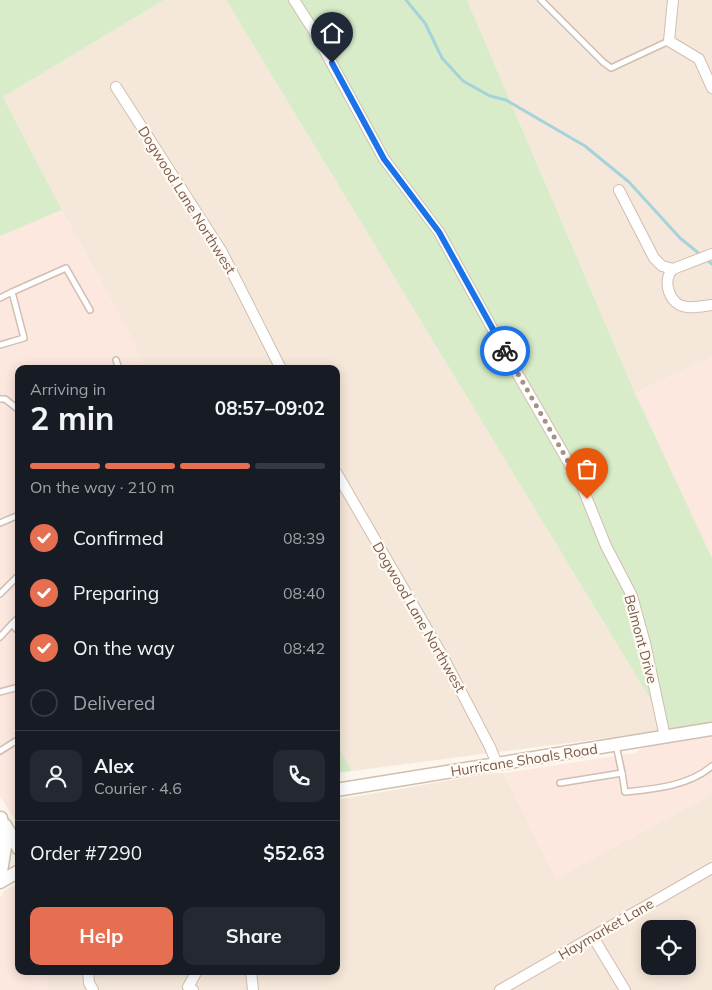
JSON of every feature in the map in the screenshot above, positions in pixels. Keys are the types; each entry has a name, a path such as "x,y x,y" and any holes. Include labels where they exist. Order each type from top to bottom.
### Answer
{"street":[{"name":"Belmont Drive","path":"294,0 314,31 384,159 439,232 581,484 606,546 632,596 645,643 665,737"},
{"path":"673,0 669,41 699,59 712,88"},
{"name":"Dogwood Lane Northwest","path":"116,87 222,252 278,365"},
{"path":"619,190 654,258 662,266 673,269"},
{"path":"712,254 673,269 668,274 667,284 674,300 682,306 688,308 712,305"},
{"name":"Dogwood Lane Northwest","path":"340,479 442,655 490,747 496,764"},
{"name":"Hurricane Shoals Road","path":"340,789 712,729"},
{"path":"1,817 15,842"},
{"path":"0,878 6,848 1,817"},
{"name":"Haymarket Lane","path":"500,990 712,868"},
{"path":"0,882 15,873"},
{"path":"593,937 624,990"},
{"path":"88,975 92,990"},
{"path":"189,989 195,975"},
{"path":"251,975 253,990"}],"lane":[{"path":"541,0 611,68 669,41"},
{"path":"0,298 66,268 90,310"},
{"path":"0,345 24,338 12,292"},
{"path":"116,360 118,365"},
{"path":"0,399 5,399 15,407"},
{"path":"0,523 15,517"},
{"path":"0,594 15,579"},
{"path":"0,637 15,621"},
{"path":"12,624 15,627"},
{"path":"0,692 15,689"},
{"path":"0,750 15,741"},
{"path":"616,745 624,792 686,782 712,766"},
{"path":"560,784 622,773"}],"shaded area":[{"path":"164,0 226,0 669,730 352,771 340,748 340,365 144,365 3,97"},
{"path":"467,0 712,0 712,357 635,393"},
{"path":"62,210 144,365 15,365 15,820 0,796 0,235"},
{"path":"712,357 712,558 635,393"},
{"path":"712,724 712,794 556,878 504,773 635,753 669,730"},
{"path":"504,773 556,878 712,794 712,990 48,990 46,975 340,975 340,799 486,774"},
{"path":"15,886 15,975 46,975 48,990 0,990 0,897 5,890"}],"green space":[{"path":"0,0 164,0 3,97 62,210 0,236"},
{"path":"226,0 467,0 635,393 712,558 712,724 669,730"},
{"path":"340,749 352,771 340,772"}],"waterway":[{"path":"406,0 425,23 442,58 463,81 490,96 506,100 585,146 629,182 680,238 712,264"}],"way so far":[{"path":"505,351 581,484 587,499"}],"route":[{"path":"332,63 384,159 439,232 505,351"}]}
